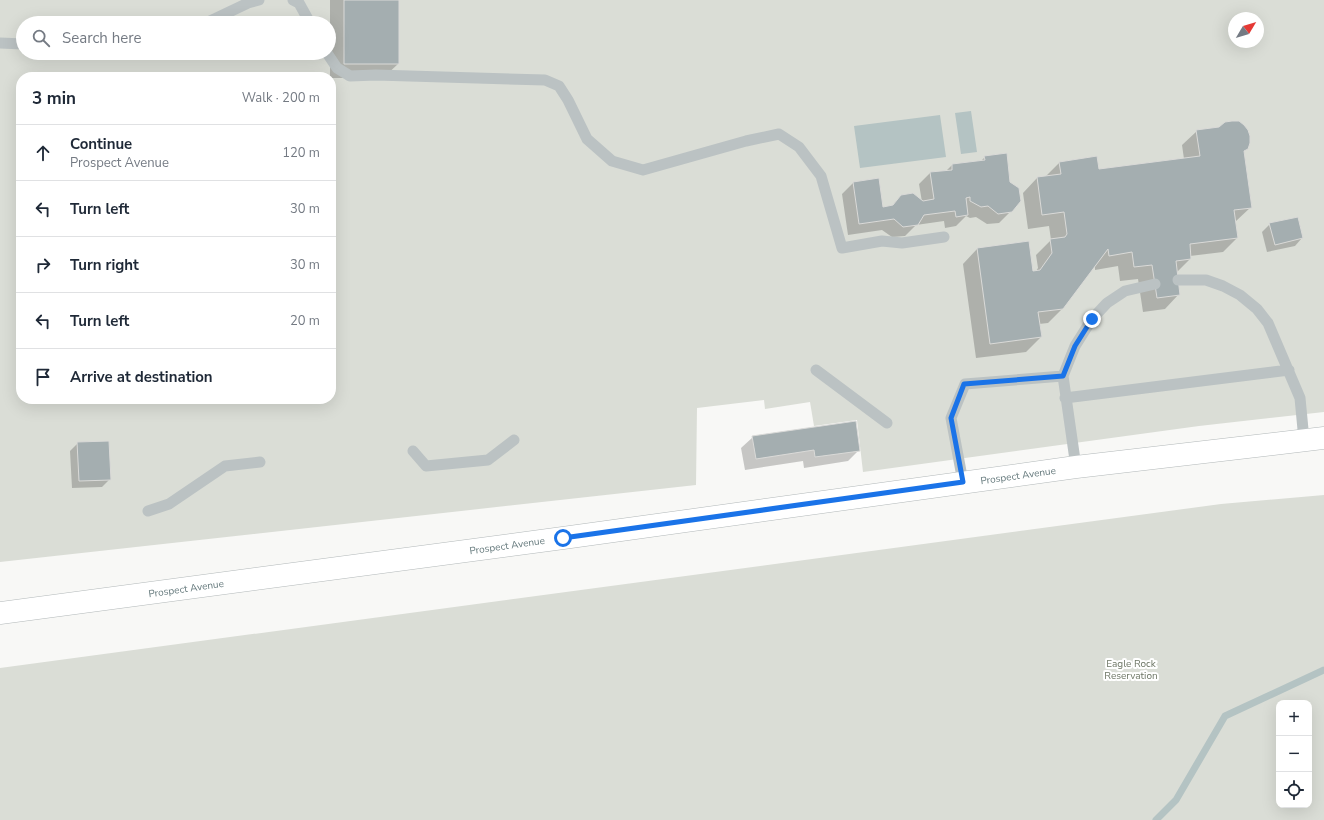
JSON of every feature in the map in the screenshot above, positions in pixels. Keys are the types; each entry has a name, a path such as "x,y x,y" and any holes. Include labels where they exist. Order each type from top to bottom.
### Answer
{"main road":[{"name":"Prospect Avenue","path":"0,613 555,539 1076,466 1314,439"}],"lane":[{"path":"221,16 248,3 259,0"},
{"path":"293,0 299,3 306,16"},
{"path":"0,43 16,44"},
{"path":"331,60 337,68 350,76 376,75 544,80 559,86 568,100 587,139 612,161 643,170 746,141 778,134 799,147 821,176 842,248 882,241 902,243 944,237"},
{"path":"1178,280 1206,280 1223,286 1240,295 1257,309 1268,323 1289,370 1314,439"},
{"path":"1076,466 1063,376 1078,341 1092,319 1107,303 1125,290 1155,284"},
{"path":"816,370 887,423"},
{"path":"1065,398 1289,370"},
{"path":"963,482 951,418 964,384 1063,376"},
{"path":"413,450 426,466 488,460 514,440"},
{"path":"148,511 169,504 225,466 260,462"}],"green space":[{"path":"0,0 1324,0 1324,412 1199,426 863,472 857,420 814,426 810,402 765,409 764,400 697,408 696,485 0,562"},
{"name":"Eagle Rock Reservation","path":"1324,495 1324,820 0,820 0,668 1221,504"}],"shaded area":[{"path":"971,111 977,152 961,154 955,113"},
{"path":"940,115 946,157 860,168 854,126"}],"building":[{"path":"344,0 399,0 399,64 344,64"},
{"path":"1239,121 1244,125 1250,136 1248,149 1244,151 1252,208 1234,210 1238,238 1190,244 1191,259 1176,261 1180,295 1157,298 1152,265 1134,267 1132,252 1109,256 1108,249 1063,309 1038,312 1042,337 990,344 977,248 1029,241 1033,271 1040,270 1052,253 1050,239 1065,237 1067,234 1064,212 1042,215 1037,177 1061,174 1059,162 1097,156 1099,169 1200,156 1196,130 1219,127 1225,122"},
{"path":"1007,153 1010,182 1019,188 1021,201 1012,212 998,214 988,206 981,207 970,201 970,197 966,198 968,215 956,217 955,211 924,215 918,225 903,227 894,219 859,224 853,182 879,178 883,207 893,205 901,195 913,193 923,201 934,199 930,172 952,170 952,164 985,160 984,156"},
{"path":"1298,217 1303,238 1275,245 1269,223"},
{"path":"856,421 860,451 815,457 814,450 756,459 752,436"},
{"path":"109,441 111,480 79,481 77,442"}],"waterway":[{"path":"1156,820 1176,800 1225,716 1324,670"}],"route":[{"path":"563,538 963,482 951,418 964,384 1063,376 1075,346 1092,319"}]}
